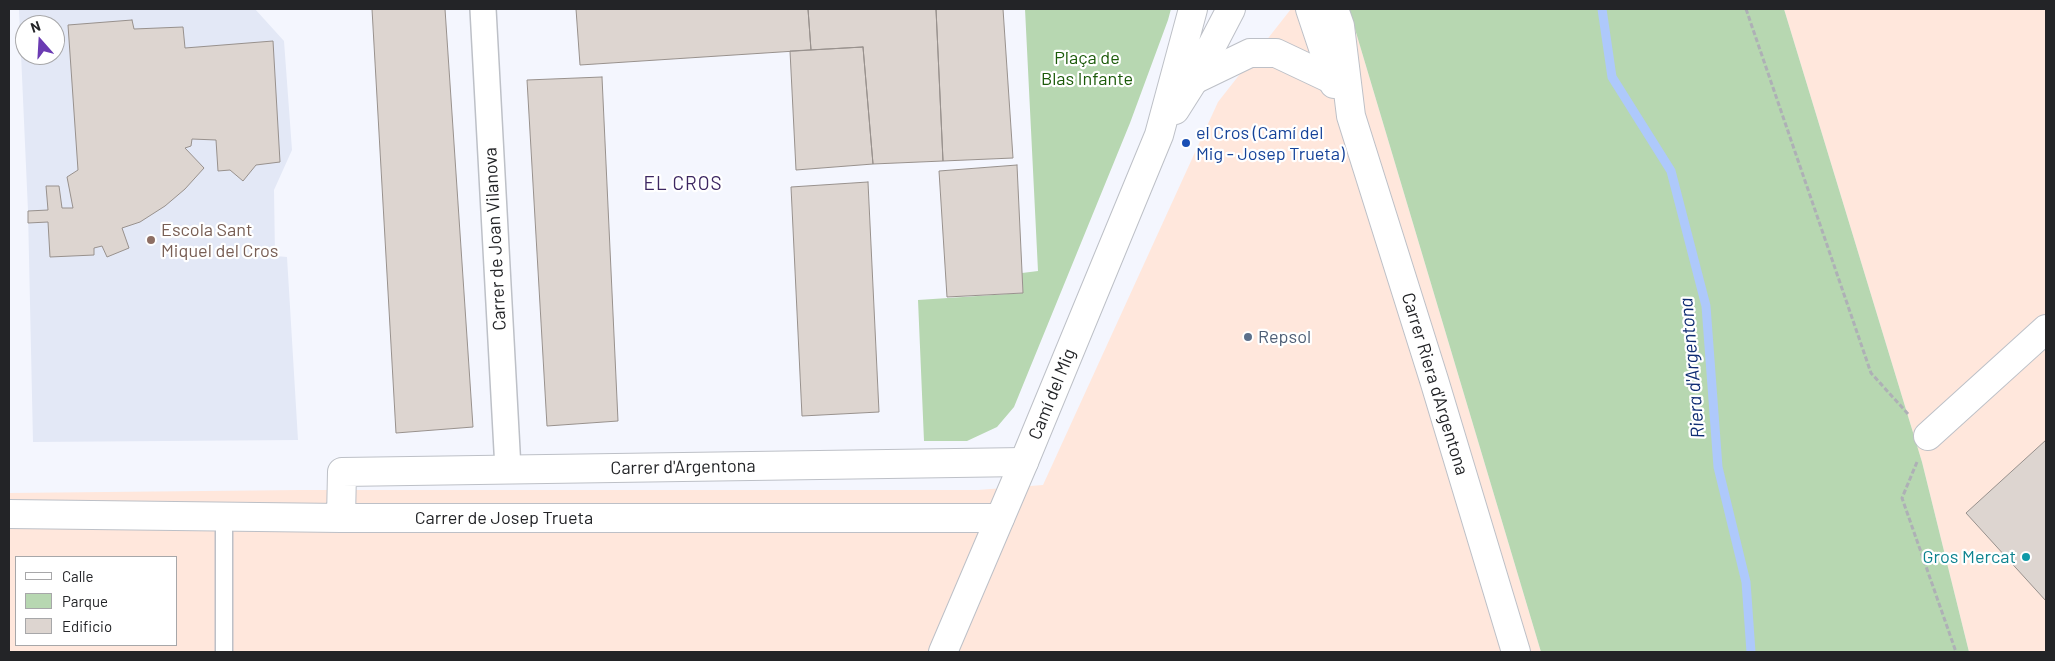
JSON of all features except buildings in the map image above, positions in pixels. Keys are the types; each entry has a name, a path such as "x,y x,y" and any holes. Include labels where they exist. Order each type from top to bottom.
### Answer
{"street":[{"name":"Carrer de Joan Vilanova","path":"483,9 508,469"},
{"name":"Camí del Mig","path":"943,652 1160,135 1193,9"},
{"name":"Camí del Mig","path":"1160,135 1194,80 1231,9"},
{"name":"Carrer Riera d'Argentona","path":"1310,9 1331,79 1351,116"},
{"name":"Carrer Riera d'Argentona","path":"1334,9 1340,26 1351,116 1434,380 1516,652"},
{"path":"1194,80 1250,53 1276,53 1331,79"},
{"path":"1928,436 2046,329"},
{"name":"Carrer d'Argentona","path":"341,518 342,472 1024,462"},
{"name":"Carrer de Josep Trueta","path":"9,514 341,518 1000,518"}],"lane":[{"path":"224,517 224,652"}],"path":[{"path":"1746,9 1871,372 1928,436 1902,498 1956,652"}],"shaded area":[{"name":"Escola Sant Miquel del Cros","path":"19,9 255,9 284,41 292,150 274,190 275,256 287,257 298,440 33,442 28,211 21,65 65,65 65,15 19,15"},
{"path":"1291,9 1349,9 1541,652 9,652 9,493 300,490 978,490 1043,485 1218,102"},
{"path":"1784,9 2046,9 2046,652 1969,652 1922,462"}],"green space":[{"name":"Plaça de Blas Infante","path":"1025,9 1171,9 1130,123 1014,407 997,427 967,441 924,441 918,300 1023,293 1022,273 1038,271"},
{"path":"1349,9 1784,9 1922,462 1969,652 1541,652"}],"waterway":[{"name":"Riera d'Argentona","path":"1602,9 1612,77 1671,171 1706,306 1718,467 1746,582 1751,652"}],"place":[{"name":"el Cros (Camí del Mig - Josep Trueta)","path":"1186,143"},
{"name":"Escola Sant Miquel del Cros","path":"151,240"},
{"name":"Repsol","path":"1248,337"},
{"name":"Gros Mercat","path":"2026,557"}],"district":[{"name":"EL CROS","path":"683,184"}]}
